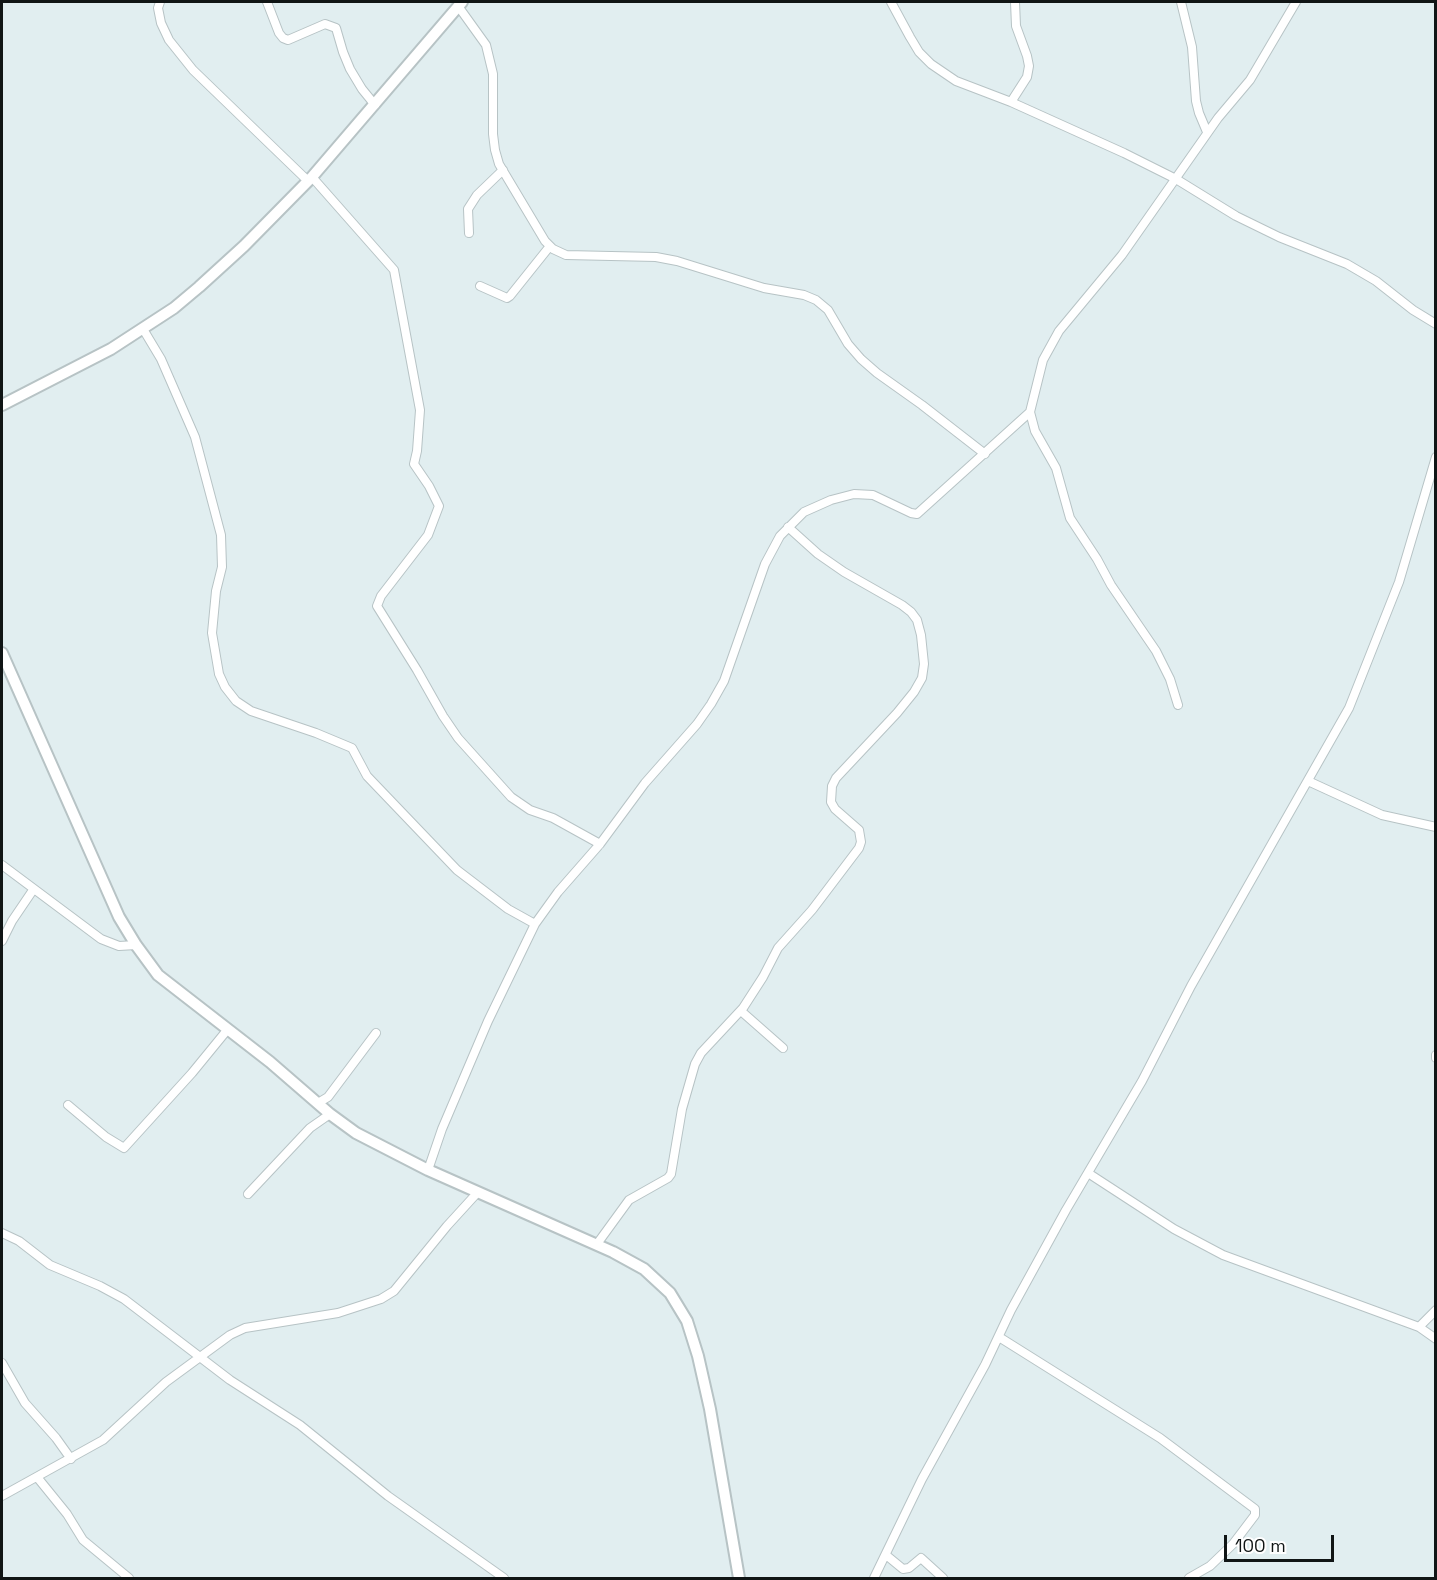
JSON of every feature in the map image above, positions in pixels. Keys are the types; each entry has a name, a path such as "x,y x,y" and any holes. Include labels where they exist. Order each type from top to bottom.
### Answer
{"main road":[{"path":"2,405 111,348 174,308 199,287 244,246 310,179 460,4"},
{"path":"2,653 119,917 158,975 356,1133 428,1170 597,1244 644,1269 670,1293 687,1321 699,1356 739,1578"}],"street":[{"path":"160,2 158,8 161,23 169,40 193,70 310,179 394,270 420,410 414,464 439,506 428,535 381,596 376,606 458,738 511,797 530,810 553,818 600,844"},
{"path":"267,2 279,33 288,40 325,24 336,28 350,69 375,105"},
{"path":"891,2 909,37 931,64 956,81 1011,102 1124,153 1176,179 1236,216 1279,237 1347,264 1376,281 1405,305 1436,324"},
{"path":"1011,102 1027,76 1029,66 1016,26 1015,2"},
{"path":"1181,2 1192,47 1196,101 1208,132"},
{"path":"1178,705 1170,680 1156,651 1110,585 1097,559 1071,519 1065,507 1056,468 1035,431 1030,412 1043,360 1059,331 1122,255 1208,132 1251,80 1296,2"},
{"path":"460,4 486,45 493,74 495,150 503,170 553,249 566,255 656,257 677,261 754,285 804,295 816,300 828,310 848,344 861,359 985,454"},
{"path":"469,233 467,218 471,202 503,170"},
{"path":"480,286 507,298 550,246"},
{"path":"143,328 161,359 195,437 221,535 223,554 212,615 212,633 219,674 225,687 236,701 251,711 352,748 367,776 458,870 508,909 535,924"},
{"path":"428,1170 442,1129 488,1021 535,924 558,892 600,844 645,783 697,724 711,704 724,681 765,564 780,536 804,512 831,500 854,494 873,495 917,514 1030,412"},
{"path":"874,1578 922,1479 999,1337 1011,1310 1066,1210 1148,1071 1191,986 1349,708 1409,552 1436,457"},
{"path":"597,1244 629,1200 661,1183 671,1174 682,1108 695,1064 701,1053 741,1011 783,941 812,910 859,848 861,842 859,830 835,809 831,802 832,786 836,778 914,692 922,678 924,664 921,634 917,620 911,612 844,572 818,554 788,527"},
{"path":"1308,781 1382,815 1436,827"},
{"path":"2,865 101,939 119,946 136,945"},
{"path":"2,941 12,921 33,890"},
{"path":"741,1011 783,1048"},
{"path":"68,1105 106,1137 124,1148 192,1073 228,1029"},
{"path":"318,1103 328,1097 376,1033"},
{"path":"248,1194 310,1128 330,1114"},
{"path":"1088,1173 1174,1229 1223,1255 1419,1327 1436,1340"},
{"path":"2,1496 103,1440 159,1389 198,1357 230,1335 246,1328 338,1313 381,1299 394,1292 447,1226 478,1192"},
{"path":"2,1233 19,1241 50,1265 124,1299 198,1357 300,1425 388,1496 504,1578"},
{"path":"1419,1327 1436,1310"},
{"path":"999,1337 1161,1438 1255,1509 1255,1515 1233,1544 1210,1566 1189,1578"},
{"path":"2,1363 25,1403 71,1459"},
{"path":"37,1477 67,1514 83,1540 129,1578"},
{"path":"886,1555 903,1569 909,1568 921,1558 943,1578"}]}
